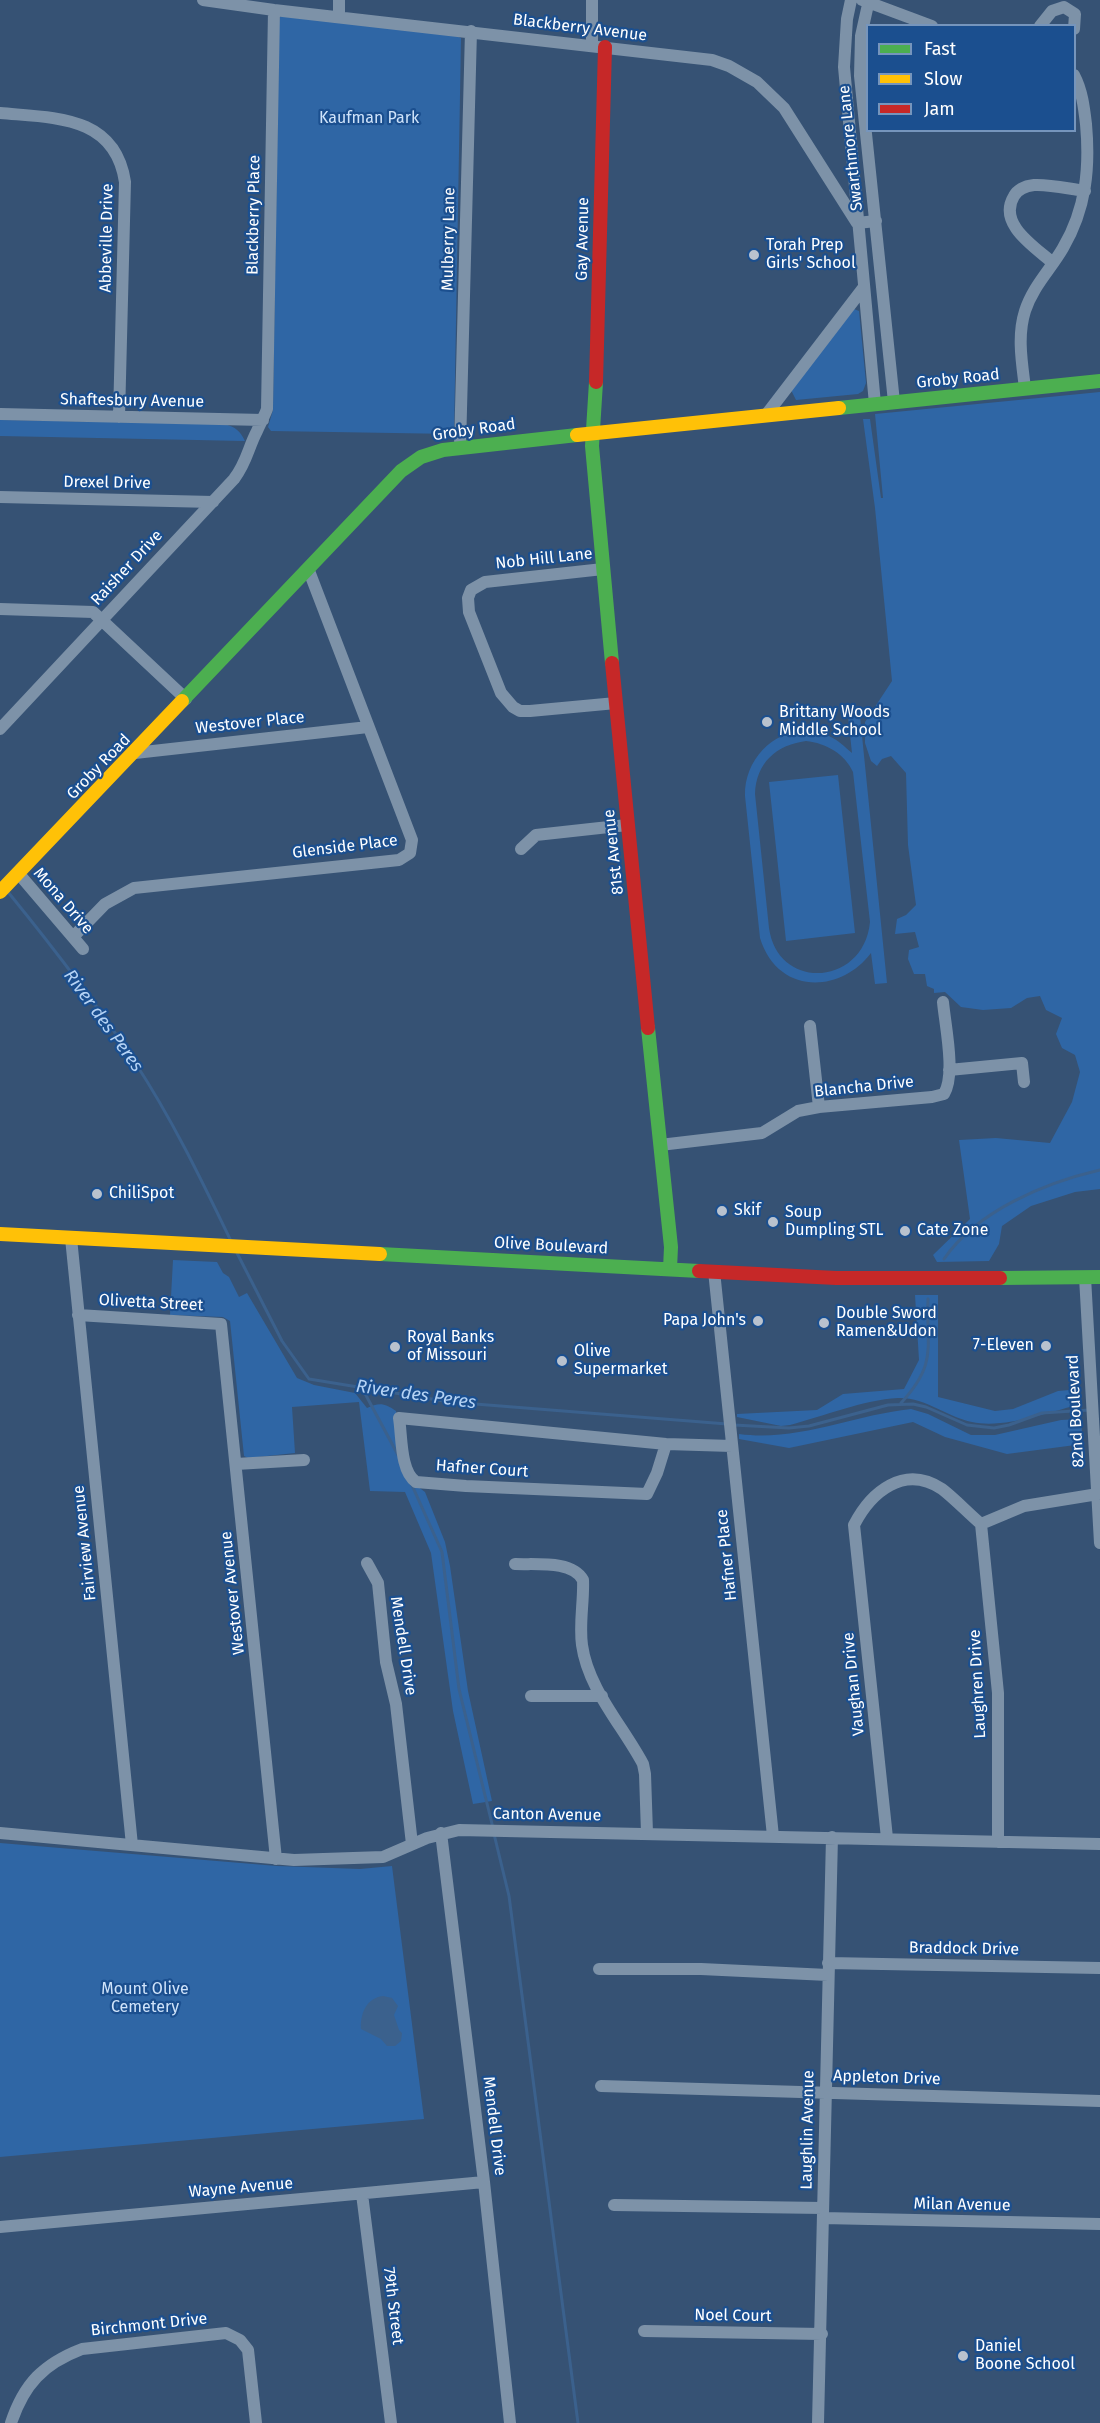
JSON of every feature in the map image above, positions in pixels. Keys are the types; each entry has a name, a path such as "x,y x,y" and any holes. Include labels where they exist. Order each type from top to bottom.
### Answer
{"street":[{"name":"Blackberry Avenue","path":"211,0 274,10 712,60 729,66 757,82 784,108 857,223"},
{"path":"339,0 339,16"},
{"name":"Gay Avenue","path":"592,0 598,46 594,432"},
{"name":"Swarthmore Lane","path":"851,0 847,19 844,67 875,404"},
{"path":"866,1 927,24"},
{"name":"Swarthmore Lane","path":"866,1 860,56 866,118"},
{"path":"1042,24 1052,10 1064,7 1075,14 1074,24"},
{"name":"Blackberry Place","path":"263,420 267,409 274,10"},
{"name":"Mulberry Lane","path":"460,447 471,31"},
{"path":"1025,388 1021,345 1025,311 1042,278 1072,232 1085,191 1088,171 1086,129 1084,105 1076,81"},
{"name":"Abbeville Drive","path":"0,112 56,119 89,127 113,149 123,170 125,182 119,417"},
{"name":"Swarthmore Lane","path":"867,132 894,402"},
{"path":"1053,263 1024,238 1012,224 1009,212 1011,202 1017,192 1031,185 1085,191"},
{"path":"857,223 876,221"},
{"path":"766,414 864,287"},
{"name":"Groby Road","path":"0,892 413,461 426,454 460,447 594,432 1100,381"},
{"name":"Shaftesbury Avenue","path":"0,414 263,420"},
{"name":"Raisher Drive","path":"0,729 242,469 263,420"},
{"name":"81st Avenue","path":"594,432 592,446 603,569 671,1247 670,1269"},
{"name":"Drexel Drive","path":"0,497 213,501"},
{"name":"Nob Hill Lane","path":"603,569 485,582 471,590 468,605 501,693 513,707 520,711 530,711 616,703"},
{"name":"Glenside Place","path":"73,937 105,904 134,888 399,860 415,856 412,840 309,571"},
{"path":"0,609 93,612 186,699"},
{"name":"Westover Place","path":"135,753 368,727"},
{"path":"521,849 536,835 627,825"},
{"name":"Mona Drive","path":"16,877 83,949"},
{"path":"943,1002 950,1070 1022,1063 1024,1082"},
{"path":"810,1026 819,1107"},
{"name":"Blancha Drive","path":"660,1145 762,1133 798,1111 819,1107 944,1094 949,1086 950,1070"},
{"name":"Olive Boulevard","path":"0,1234 845,1278 1100,1277"},
{"name":"Fairview Avenue","path":"71,1238 132,1845"},
{"name":"Hafner Place","path":"714,1271 773,1836"},
{"name":"82nd Boulevard","path":"1085,1277 1100,1543"},
{"name":"Olivetta Street","path":"78,1315 221,1324"},
{"name":"Westover Avenue","path":"221,1324 276,1859"},
{"name":"Hafner Court","path":"666,1444 657,1473 647,1494 423,1482 411,1478 405,1465 399,1418 666,1444 732,1442"},
{"path":"236,1464 304,1460"},
{"name":"Vaughan Drive","path":"887,1839 854,1526 861,1512 878,1491 890,1484 904,1481 921,1481 943,1490 981,1524"},
{"path":"981,1524 1024,1506 1098,1494"},
{"name":"Laughren Drive","path":"981,1524 998,1693 998,1842"},
{"name":"Mendell Drive","path":"367,1563 378,1583 386,1662 396,1704 412,1844"},
{"path":"515,1564 584,1570 582,1644 586,1662 602,1696 643,1764 647,1833"},
{"path":"531,1696 602,1696"},
{"name":"Canton Avenue","path":"0,1833 304,1860 383,1857 441,1833 477,1831 1100,1844"},
{"name":"Mendell Drive","path":"441,1833 484,2182 510,2423"},
{"name":"Laughlin Avenue","path":"818,2423 822,2334 832,1837"},
{"name":"Braddock Drive","path":"599,1969 1100,1968"},
{"name":"Appleton Drive","path":"601,2086 1100,2101"},
{"name":"Wayne Avenue","path":"0,2227 484,2182"},
{"name":"79th Street","path":"362,2194 391,2423"},
{"name":"Milan Avenue","path":"614,2205 1100,2224"},
{"name":"Noel Court","path":"644,2331 822,2334"},
{"name":"Birchmont Drive","path":"11,2423 18,2402 38,2373 64,2355 82,2349 226,2334 240,2340 248,2350 256,2423"}],"green space":[{"name":"Kaufman Park","path":"280,17 461,38 454,434 271,431 268,427 273,410 279,22"},
{"path":"854,309 859,311 866,383 863,391 858,394 796,400 791,390"},
{"path":"1100,392 1100,1189 1075,1192 1031,1206 1002,1226 999,1244 989,1261 937,1262 933,1255 970,1219 959,1140 996,1138 1050,1143 1072,1102 1080,1072 1075,1055 1062,1048 1056,1034 1062,1018 1046,1010 1040,996 1027,998 1011,1008 983,1010 961,1007 945,992 934,993 934,989 927,986 925,974 914,974 908,959 909,950 919,947 915,932 895,934 897,919 906,915 916,905 908,845 906,773 891,756 882,759 877,766 871,761 865,743 865,722 892,681 875,508 863,419 870,419 881,498 883,498 875,414"},
{"path":"0,420 224,424 237,430 245,441 0,436"},
{"path":"859,706 887,983 875,984 871,953 858,967 843,976 826,981 810,982 794,978 780,970 768,956 760,938 745,796 752,766 760,753 771,743 784,735 798,732 813,732 829,736 852,753 847,707","holes":["813,742 834,750 853,772 870,922 864,943 853,959 838,969 821,973 803,971 788,963 776,949 769,928 755,794 759,773 770,757 777,751 795,743"]},
{"path":"838,775 855,933 786,941 769,782"},
{"path":"173,1260 217,1262 223,1273 229,1277 239,1297 247,1293 297,1378 314,1385 355,1393 367,1408 382,1404 396,1411 397,1445 413,1483 425,1492 445,1542 468,1691 492,1801 473,1804 453,1711 431,1553 405,1492 370,1491 359,1402 292,1407 295,1453 248,1458 244,1456 230,1321 223,1317 170,1315"},
{"path":"915,1295 938,1295 938,1397 995,1411 1013,1409 1058,1391 1080,1389 1081,1404 1026,1419 985,1424 954,1416 917,1401 898,1398 857,1405 790,1425 781,1426 737,1417 737,1414 817,1410 843,1394 904,1389 919,1360"},
{"path":"911,1409 928,1414 971,1435 995,1435 1061,1420 1081,1419 1083,1444 1007,1454 945,1437 913,1422 789,1448 739,1439 739,1434 783,1434 804,1431"},
{"name":"Mount Olive Cemetery","path":"0,1843 277,1866 360,1869 392,1866 424,2119 0,2157"}],"shaded area":[{"path":"377,1997 392,1998 398,2006 394,2015 402,2033 401,2041 395,2046 387,2046 381,2039 361,2029 363,2012 366,2007"}],"waterway":[{"name":"River des Peres","path":"8,892 73,975 148,1082 197,1171 230,1239"},
{"path":"944,1259 974,1227 1013,1201 1057,1183 1100,1170"},
{"name":"River des Peres","path":"237,1253 282,1341 309,1379 450,1402 727,1424"},
{"path":"901,1403 921,1377 928,1354 928,1299"},
{"path":"362,1388 398,1455"},
{"name":"River des Peres","path":"734,1425 789,1428 809,1426 888,1405 913,1404 926,1407 967,1425 994,1428 1042,1413 1089,1410"},
{"path":"411,1483 442,1552 459,1689 493,1828"},
{"path":"494,1834 509,1896 578,2423"}],"traffic: fast":[{"path":"839,408 1100,381"},
{"path":"596,382 592,446 612,663"},
{"path":"182,701 401,471 421,457 443,450 577,435"},
{"path":"648,1028 671,1247 670,1269"},
{"path":"380,1254 699,1271"},
{"path":"1000,1278 1100,1277"}],"traffic: slow":[{"path":"577,435 839,408"},
{"path":"0,892 182,701"},
{"path":"0,1234 380,1254"}],"traffic: jam":[{"path":"596,382 605,47"},
{"path":"612,663 648,1028"},
{"path":"699,1271 836,1278 1000,1278"}],"place":[{"name":"Torah Prep Girls' School","path":"754,255"},
{"name":"Brittany Woods Middle School","path":"767,722"},
{"name":"ChiliSpot","path":"97,1194"},
{"name":"Skif","path":"722,1211"},
{"name":"Soup Dumpling STL","path":"773,1222"},
{"name":"Cate Zone","path":"905,1231"},
{"name":"Papa John's","path":"758,1321"},
{"name":"Double Sword Ramen&Udon","path":"824,1323"},
{"name":"7-Eleven","path":"1046,1346"},
{"name":"Royal Banks of Missouri","path":"395,1347"},
{"name":"Olive Supermarket","path":"562,1361"},
{"name":"Daniel Boone School","path":"963,2356"}]}
